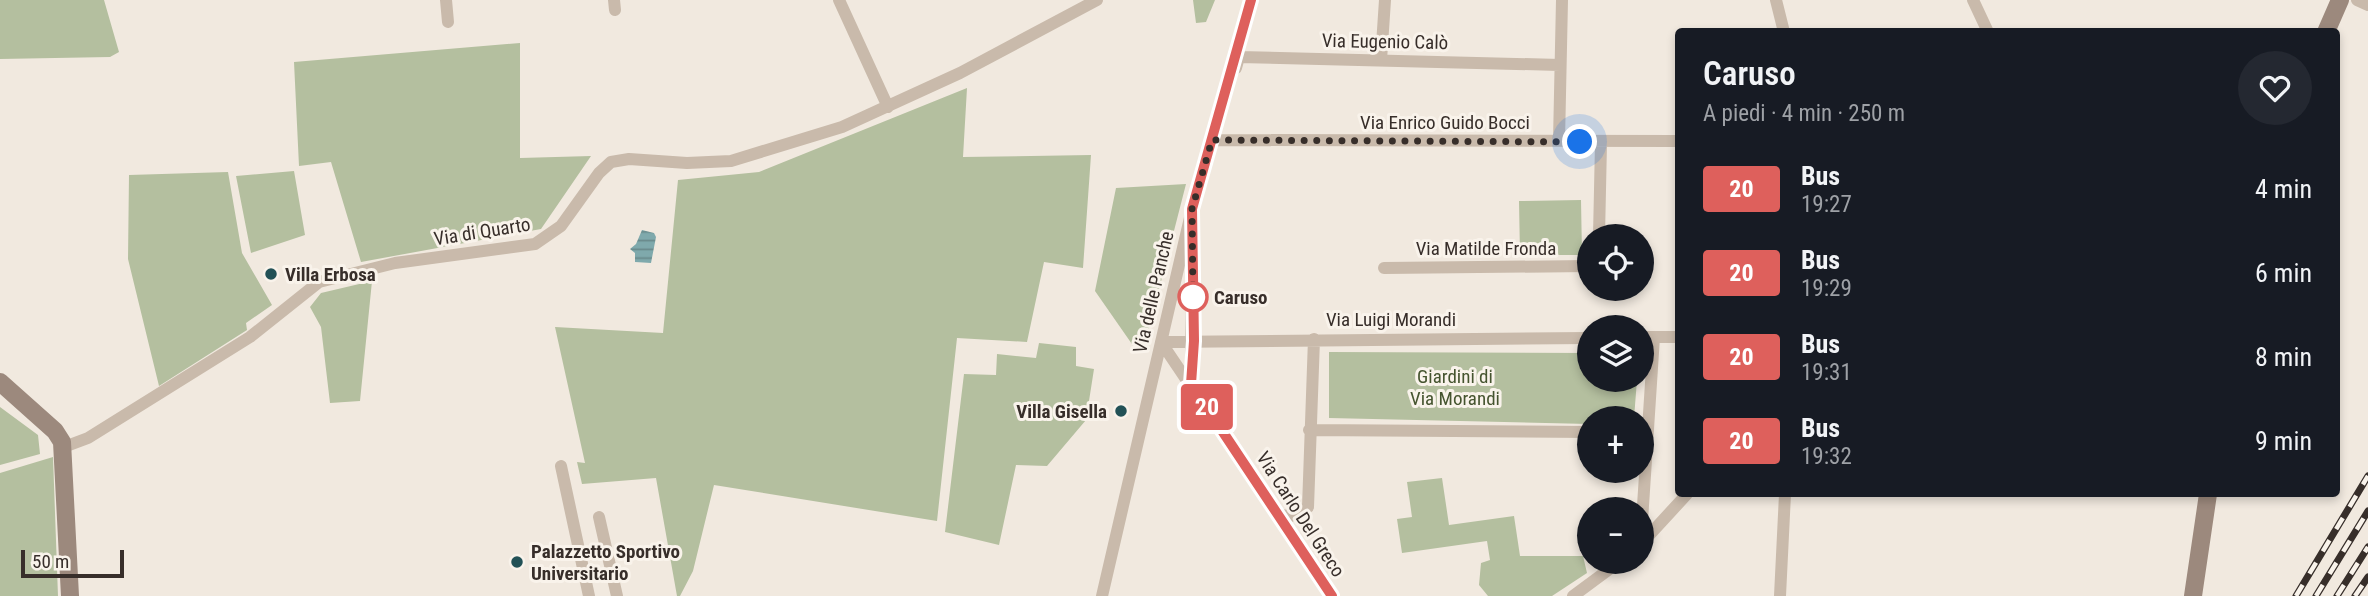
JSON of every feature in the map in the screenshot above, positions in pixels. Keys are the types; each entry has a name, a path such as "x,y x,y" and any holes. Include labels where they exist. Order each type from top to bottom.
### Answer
{"main road":[{"path":"2328,28 2340,0"},
{"path":"0,382 55,431 64,447 70,596"},
{"path":"2193,596 2208,497"}],"street":[{"path":"446,0 448,22"},
{"path":"839,0 888,107"},
{"name":"Via di Quarto","path":"64,447 88,438 250,337 319,282 396,263 536,244 561,226 599,173 611,162 629,159 687,163 730,160 842,127 888,107 1097,0"},
{"name":"Via delle Panche","path":"1102,596 1192,209 1251,0"},
{"path":"1381,60 1385,0"},
{"path":"1559,141 1562,0"},
{"path":"1776,0 1783,28"},
{"path":"1973,0 1986,28"},
{"path":"2357,0 2368,5"},
{"name":"Via Eugenio Calò","path":"1227,82 1233,78 1239,57 1560,65"},
{"name":"Via Enrico Guido Bocci","path":"1212,140 1559,141 1601,144 1675,141"},
{"path":"1599,224 1601,144"},
{"path":"1191,384 1194,341 1192,209"},
{"name":"Via Matilde Fronda","path":"1384,268 1577,266"},
{"path":"1654,337 1675,337"},
{"name":"Via Luigi Morandi","path":"1161,342 1577,338"},
{"path":"1279,515 1291,516 1308,507 1314,339"},
{"name":"Via Carlo Del Greco","path":"1161,342 1332,596"},
{"path":"1309,430 1577,432"},
{"path":"561,466 589,596"},
{"path":"1654,530 1684,497"},
{"path":"1780,596 1785,497"},
{"path":"599,517 617,596"},
{"path":"1573,596 1603,574"}],"green space":[{"path":"0,0 104,0 119,52 110,57 0,59"},
{"path":"1193,0 1215,0 1206,22 1196,23"},
{"path":"520,43 520,158 591,156 541,229 361,262 331,162 299,166 294,62"},
{"path":"967,88 963,157 1091,155 1083,268 1044,262 1027,342 957,338 937,521 714,485 693,571 680,596 677,596 656,478 582,484 577,462 585,463 555,327 663,333 678,180 759,172"},
{"path":"294,171 305,235 251,253 236,176"},
{"path":"228,172 242,253 272,305 246,323 247,330 159,386 128,259 129,175"},
{"path":"1186,184 1144,348 1134,347 1095,291 1116,188"},
{"path":"1581,200 1581,224 1577,224 1577,255 1520,255 1519,201"},
{"path":"372,281 360,401 330,403 321,327 310,307 321,293"},
{"path":"1039,343 1076,347 1076,366 1094,369 1086,420 1047,466 1016,465 999,545 945,532 964,374 996,375 997,354 1036,358"},
{"name":"Giardini di Via Morandi","path":"1329,352 1577,353 1577,392 1636,392 1635,406 1577,406 1577,424 1329,418"},
{"path":"0,407 38,435 40,454 0,465"},
{"path":"53,457 58,596 0,596 0,473"},
{"path":"1442,478 1449,525 1514,516 1520,556 1577,556 1577,574 1585,574 1552,596 1488,596 1479,585 1481,563 1490,560 1487,541 1402,553 1397,519 1412,517 1407,482"}],"water":[{"path":"642,230 654,233 656,237 651,263 635,262 635,253 630,249 636,244"}],"railway":[{"path":"2296,596 2368,476"},
{"path":"2316,596 2368,511"},
{"path":"2337,596 2368,547"},
{"path":"2355,596 2368,577"}],"bus line":[{"name":"20","path":"1251,0 1192,209 1194,341 1191,384 1332,596"}],"place":[{"name":"Villa Erbosa","path":"271,274"},
{"name":"Caruso","path":"1193,297"},
{"name":"Villa Gisella","path":"1121,411"},
{"name":"Palazzetto Sportivo Universitario","path":"517,562"}],"route":[{"path":"1193,297 1192,209 1212,140 1580,142"}]}
